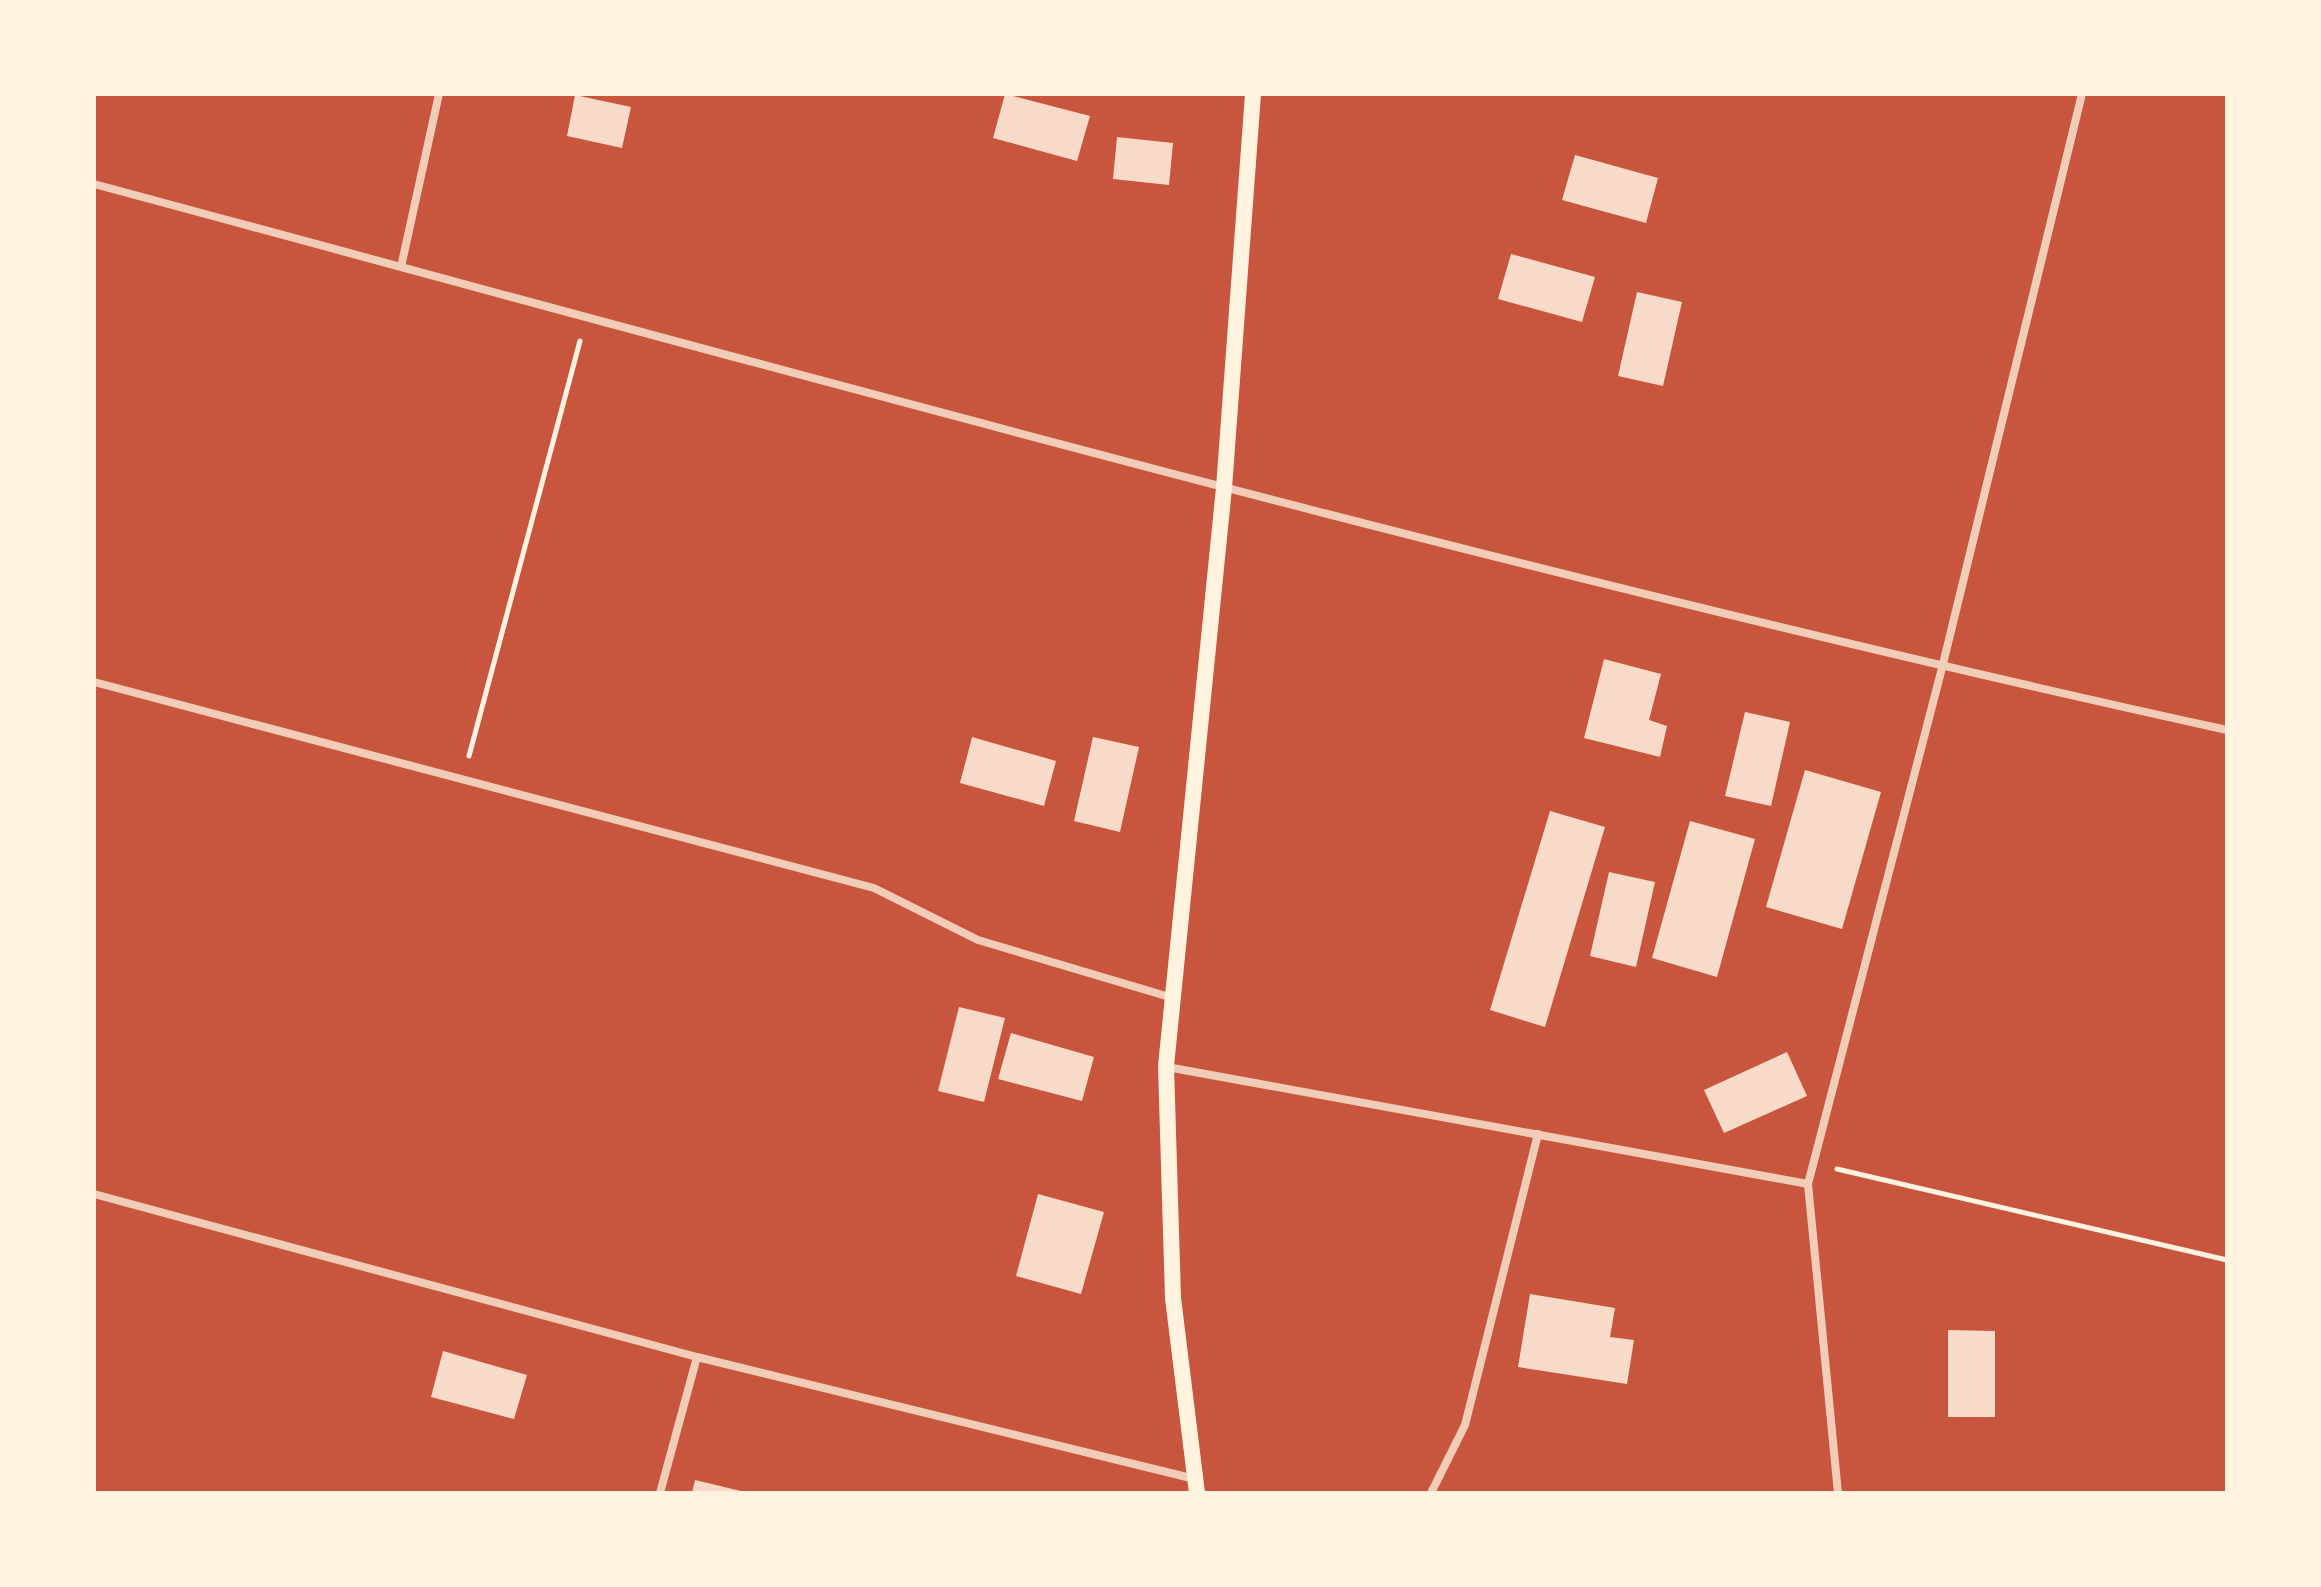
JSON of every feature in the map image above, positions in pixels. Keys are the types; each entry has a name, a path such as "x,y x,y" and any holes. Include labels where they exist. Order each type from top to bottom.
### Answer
{"main road":[{"path":"1196,1486 1173,1298 1166,1066 1224,488 1253,94"}],"street":[{"path":"401,267 439,94"},
{"path":"1838,1493 1808,1184 1942,668 2082,94"},
{"path":"94,184 1224,488 1942,668 2227,730"},
{"path":"94,682 874,888 978,940 1173,998"},
{"path":"1166,1066 1808,1184"},
{"path":"1431,1493 1465,1425 1538,1134"},
{"path":"94,1194 697,1357 1196,1486"},
{"path":"660,1493 697,1357"}],"path":[{"path":"463,779 587,316"},
{"path":"1813,1163 2227,1260"}],"building":[{"path":"1005,94 1090,116 1077,161 993,138"},
{"path":"575,95 631,107 622,148 567,136"},
{"path":"1117,137 1173,143 1169,185 1113,179"},
{"path":"1575,155 1658,178 1646,223 1562,200"},
{"path":"1511,254 1595,277 1582,322 1498,299"},
{"path":"1637,292 1682,302 1663,386 1618,376"},
{"path":"1604,659 1661,674 1649,720 1667,726 1660,757 1584,738"},
{"path":"1745,712 1790,722 1771,806 1725,796"},
{"path":"972,737 1056,761 1044,806 960,783"},
{"path":"1093,737 1139,747 1120,832 1074,821"},
{"path":"1805,770 1881,792 1842,929 1766,907"},
{"path":"1550,811 1605,827 1545,1027 1490,1010"},
{"path":"1690,821 1755,839 1717,977 1652,958"},
{"path":"1609,872 1655,882 1636,967 1590,956"},
{"path":"959,1007 1005,1018 984,1102 938,1091"},
{"path":"1011,1033 1094,1057 1082,1101 998,1079"},
{"path":"1787,1052 1807,1096 1724,1133 1704,1090"},
{"path":"1038,1194 1104,1212 1081,1294 1016,1276"},
{"path":"1530,1294 1615,1308 1610,1337 1634,1340 1627,1384 1518,1367"},
{"path":"1948,1330 1995,1331 1995,1417 1948,1417"},
{"path":"443,1351 527,1375 514,1419 431,1397"},
{"path":"695,1480 745,1492 745,1493 692,1493"}]}
